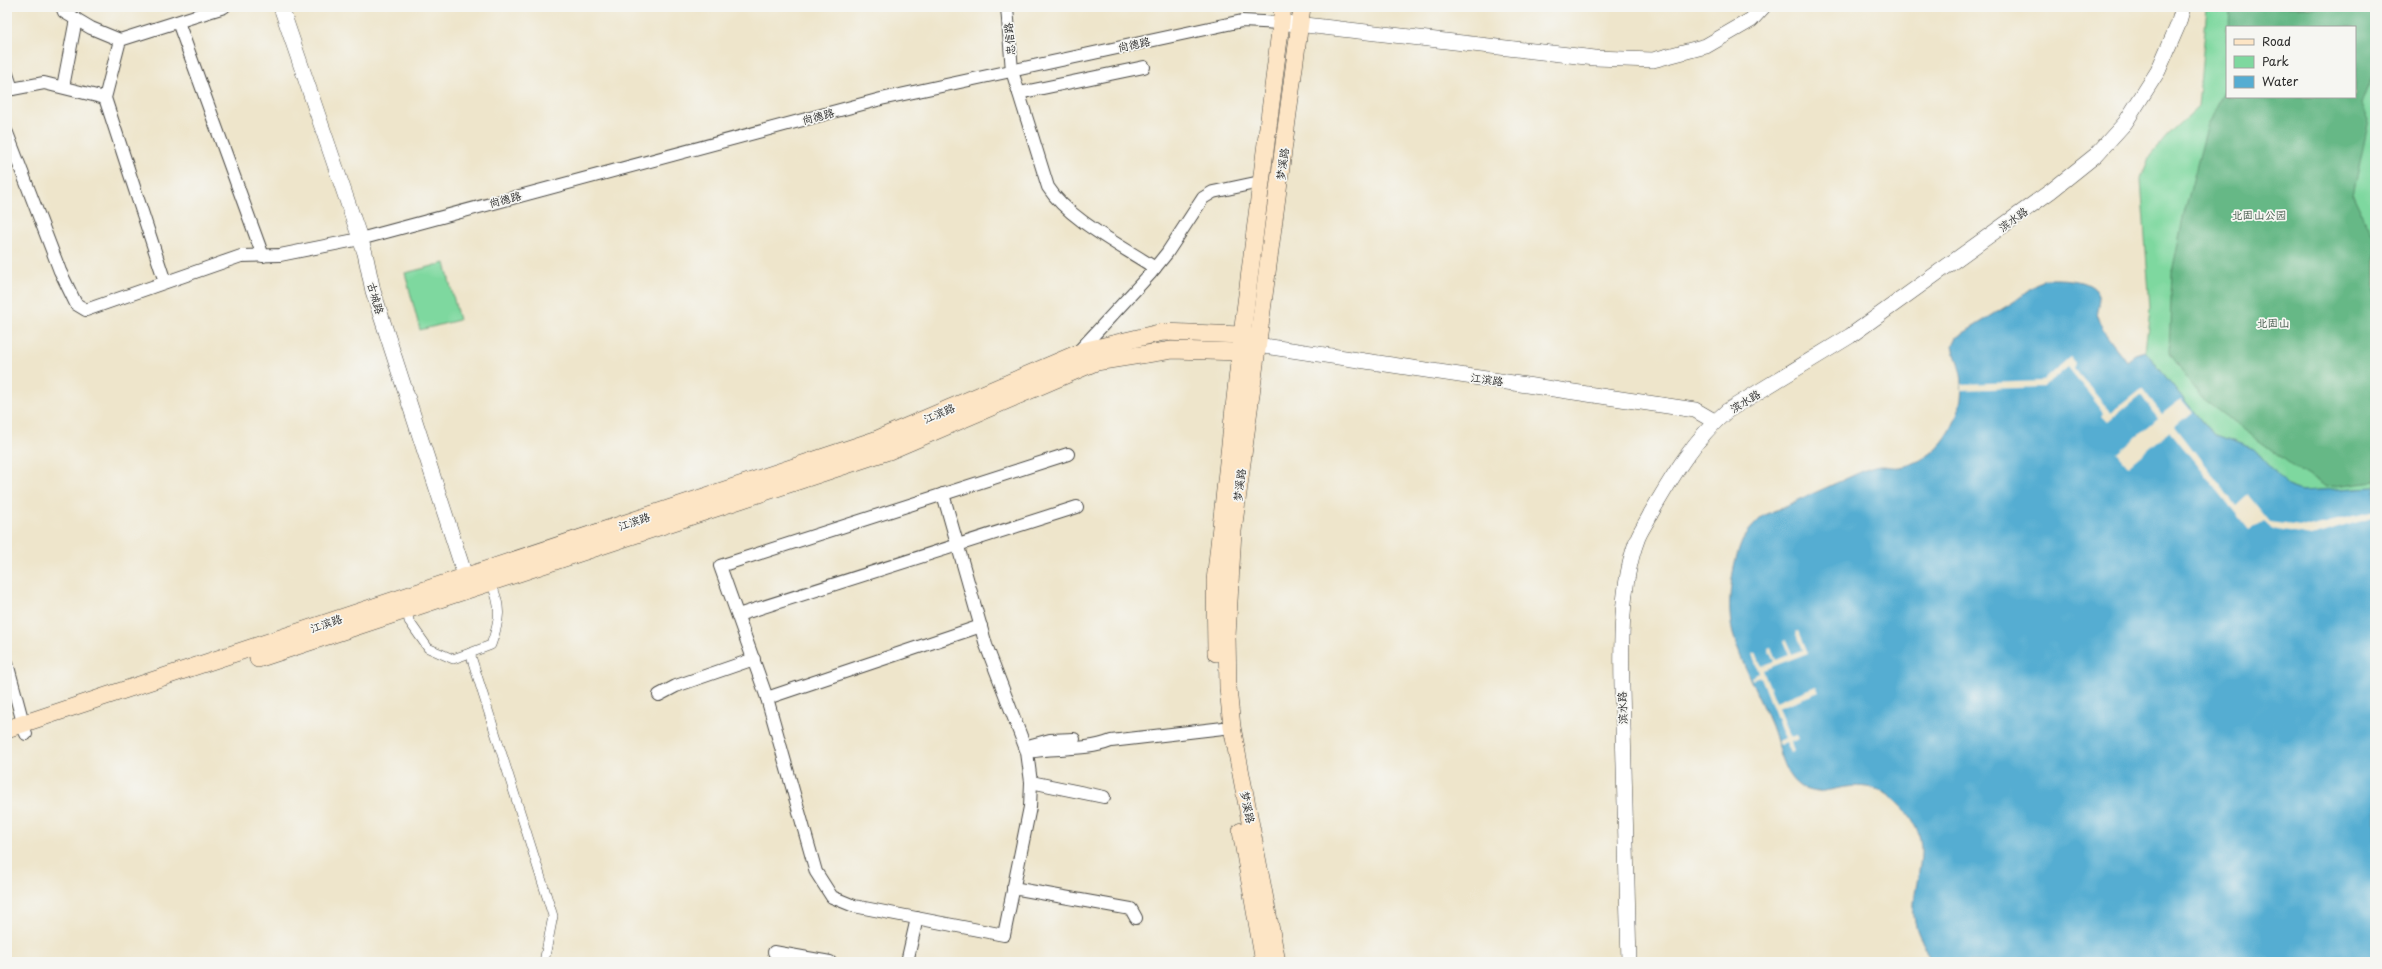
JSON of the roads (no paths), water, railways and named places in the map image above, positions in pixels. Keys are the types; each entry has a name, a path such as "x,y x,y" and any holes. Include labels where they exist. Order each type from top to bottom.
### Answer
{"main road":[{"name":"梦溪路","path":"1264,962 1227,728 1229,580 1233,531 1302,7"},
{"name":"梦溪路","path":"1277,962 1227,728 1216,690 1215,581 1260,182 1282,15"},
{"name":"江滨路","path":"7,740 25,729 468,583 691,503 875,440 1076,355 1163,332 1242,335 1257,344"},
{"name":"江滨路","path":"7,729 25,729 407,610 468,583 491,583 889,451 1096,362 1172,350 1240,352 1257,344"}],"street":[{"path":"62,7 64,12 76,20 120,40 224,7"},
{"name":"古城路","path":"281,7 360,239 373,290 468,583"},
{"name":"忠信路","path":"1007,7 1012,71 1048,187 1056,200 1090,225 1156,268"},
{"path":"1282,15 1300,24 1595,58 1653,60 1706,46 1751,20 1763,7"},
{"name":"滨水路","path":"1629,962 1621,643 1625,594 1637,540 1664,491 1691,449 1714,422 1727,411 1850,336 1902,300 2051,191 2096,155 2125,123 2158,71 2178,25 2182,7"},
{"name":"尚德路","path":"7,133 60,271 76,304 86,310 241,256 280,255 360,239 881,99 1242,21 1282,15"},
{"path":"63,87 76,20"},
{"path":"178,22 263,256"},
{"path":"120,40 105,98 165,282"},
{"path":"1019,93 1144,67"},
{"path":"7,74 10,89 44,83 105,98"},
{"path":"1076,355 1156,268 1203,198 1213,192 1260,182"},
{"name":"江滨路","path":"1257,344 1695,410 1714,422"},
{"path":"943,494 981,626 1026,750 1031,782 1030,807 1004,935 854,906 832,898 816,872 767,698 720,566 943,494 1068,454"},
{"path":"738,614 1077,507"},
{"path":"407,610 409,621 428,648 453,659 491,645 498,626 499,601 491,583"},
{"path":"767,698 981,626"},
{"path":"470,653 553,916 544,962"},
{"path":"659,695 676,686 754,659"},
{"path":"7,663 25,729"},
{"path":"1026,750 1050,740 1103,738 1111,740 1227,728"},
{"path":"1031,782 1104,797"},
{"path":"1013,888 1131,909 1136,918"},
{"path":"907,962 917,918"},
{"path":"774,952 830,962"}],"water":[{"path":"2044,279 2077,281 2092,287 2097,293 2099,301 2098,317 2100,325 2126,361 2135,354 2145,351 2203,423 2216,435 2254,449 2288,486 2302,491 2375,487 2375,962 1931,962 1915,923 1915,897 1921,858 1921,845 1918,832 1912,820 1900,804 1885,793 1867,787 1858,786 1822,791 1810,791 1798,785 1784,766 1771,726 1741,657 1731,623 1730,601 1732,577 1737,554 1745,536 1763,516 1876,466 1900,467 1914,463 1927,456 1937,448 1953,425 1961,398 1962,379 1953,345 1957,337 2015,301"}],"park label":[{"name":"北固山公园","path":"2259,214"},
{"name":"北固山","path":"2273,322"}]}
